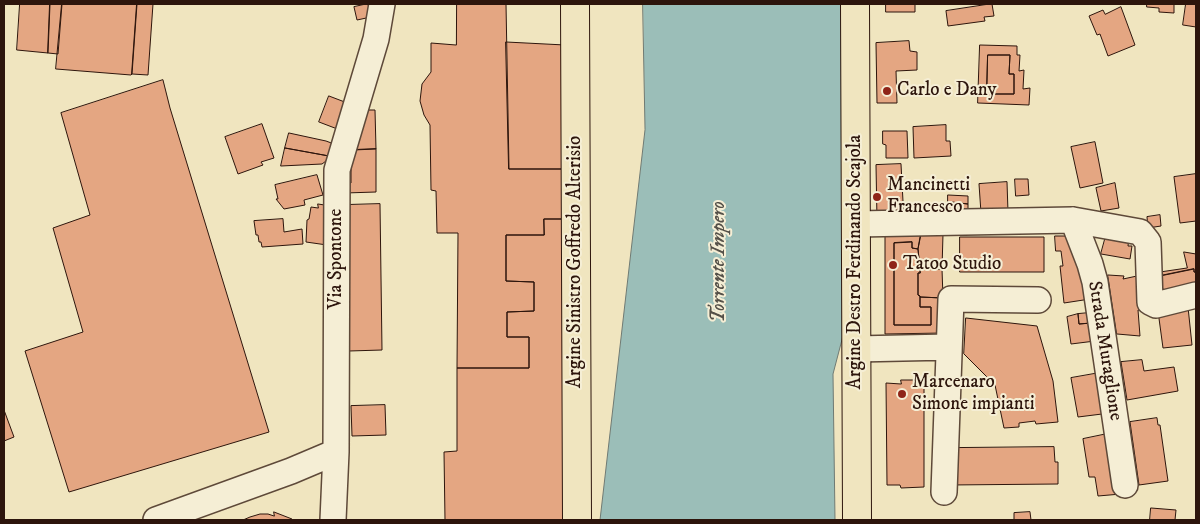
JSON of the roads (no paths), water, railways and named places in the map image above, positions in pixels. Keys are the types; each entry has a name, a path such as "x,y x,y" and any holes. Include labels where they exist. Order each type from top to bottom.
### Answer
{"main road":[{"name":"Argine Sinistro Goffredo Alterisio","path":"575,4 577,520"},
{"name":"Argine Destro Ferdinando Scajola","path":"855,4 857,520"}],"street":[{"name":"Via Spontone","path":"333,520 336,452 337,170 376,39 382,4"},
{"path":"856,224 1073,220 1140,232 1148,242 1150,302 1156,305 1196,295"},
{"name":"Strada Muraglione","path":"1073,220 1095,282 1125,485"},
{"path":"944,492 951,299 1038,300"},
{"path":"856,349 949,347"},
{"path":"156,520 291,471 336,452"}],"water":[{"name":"Torrente Impero","path":"643,4 842,4 850,309 833,374 835,520 600,520 645,130"}],"place":[{"name":"Carlo e Dany","path":"887,91"},
{"name":"Mancinetti Francesco","path":"877,197"},
{"name":"Tatoo Studio","path":"893,265"},
{"name":"Marcenaro Simone impianti","path":"902,394"}]}
